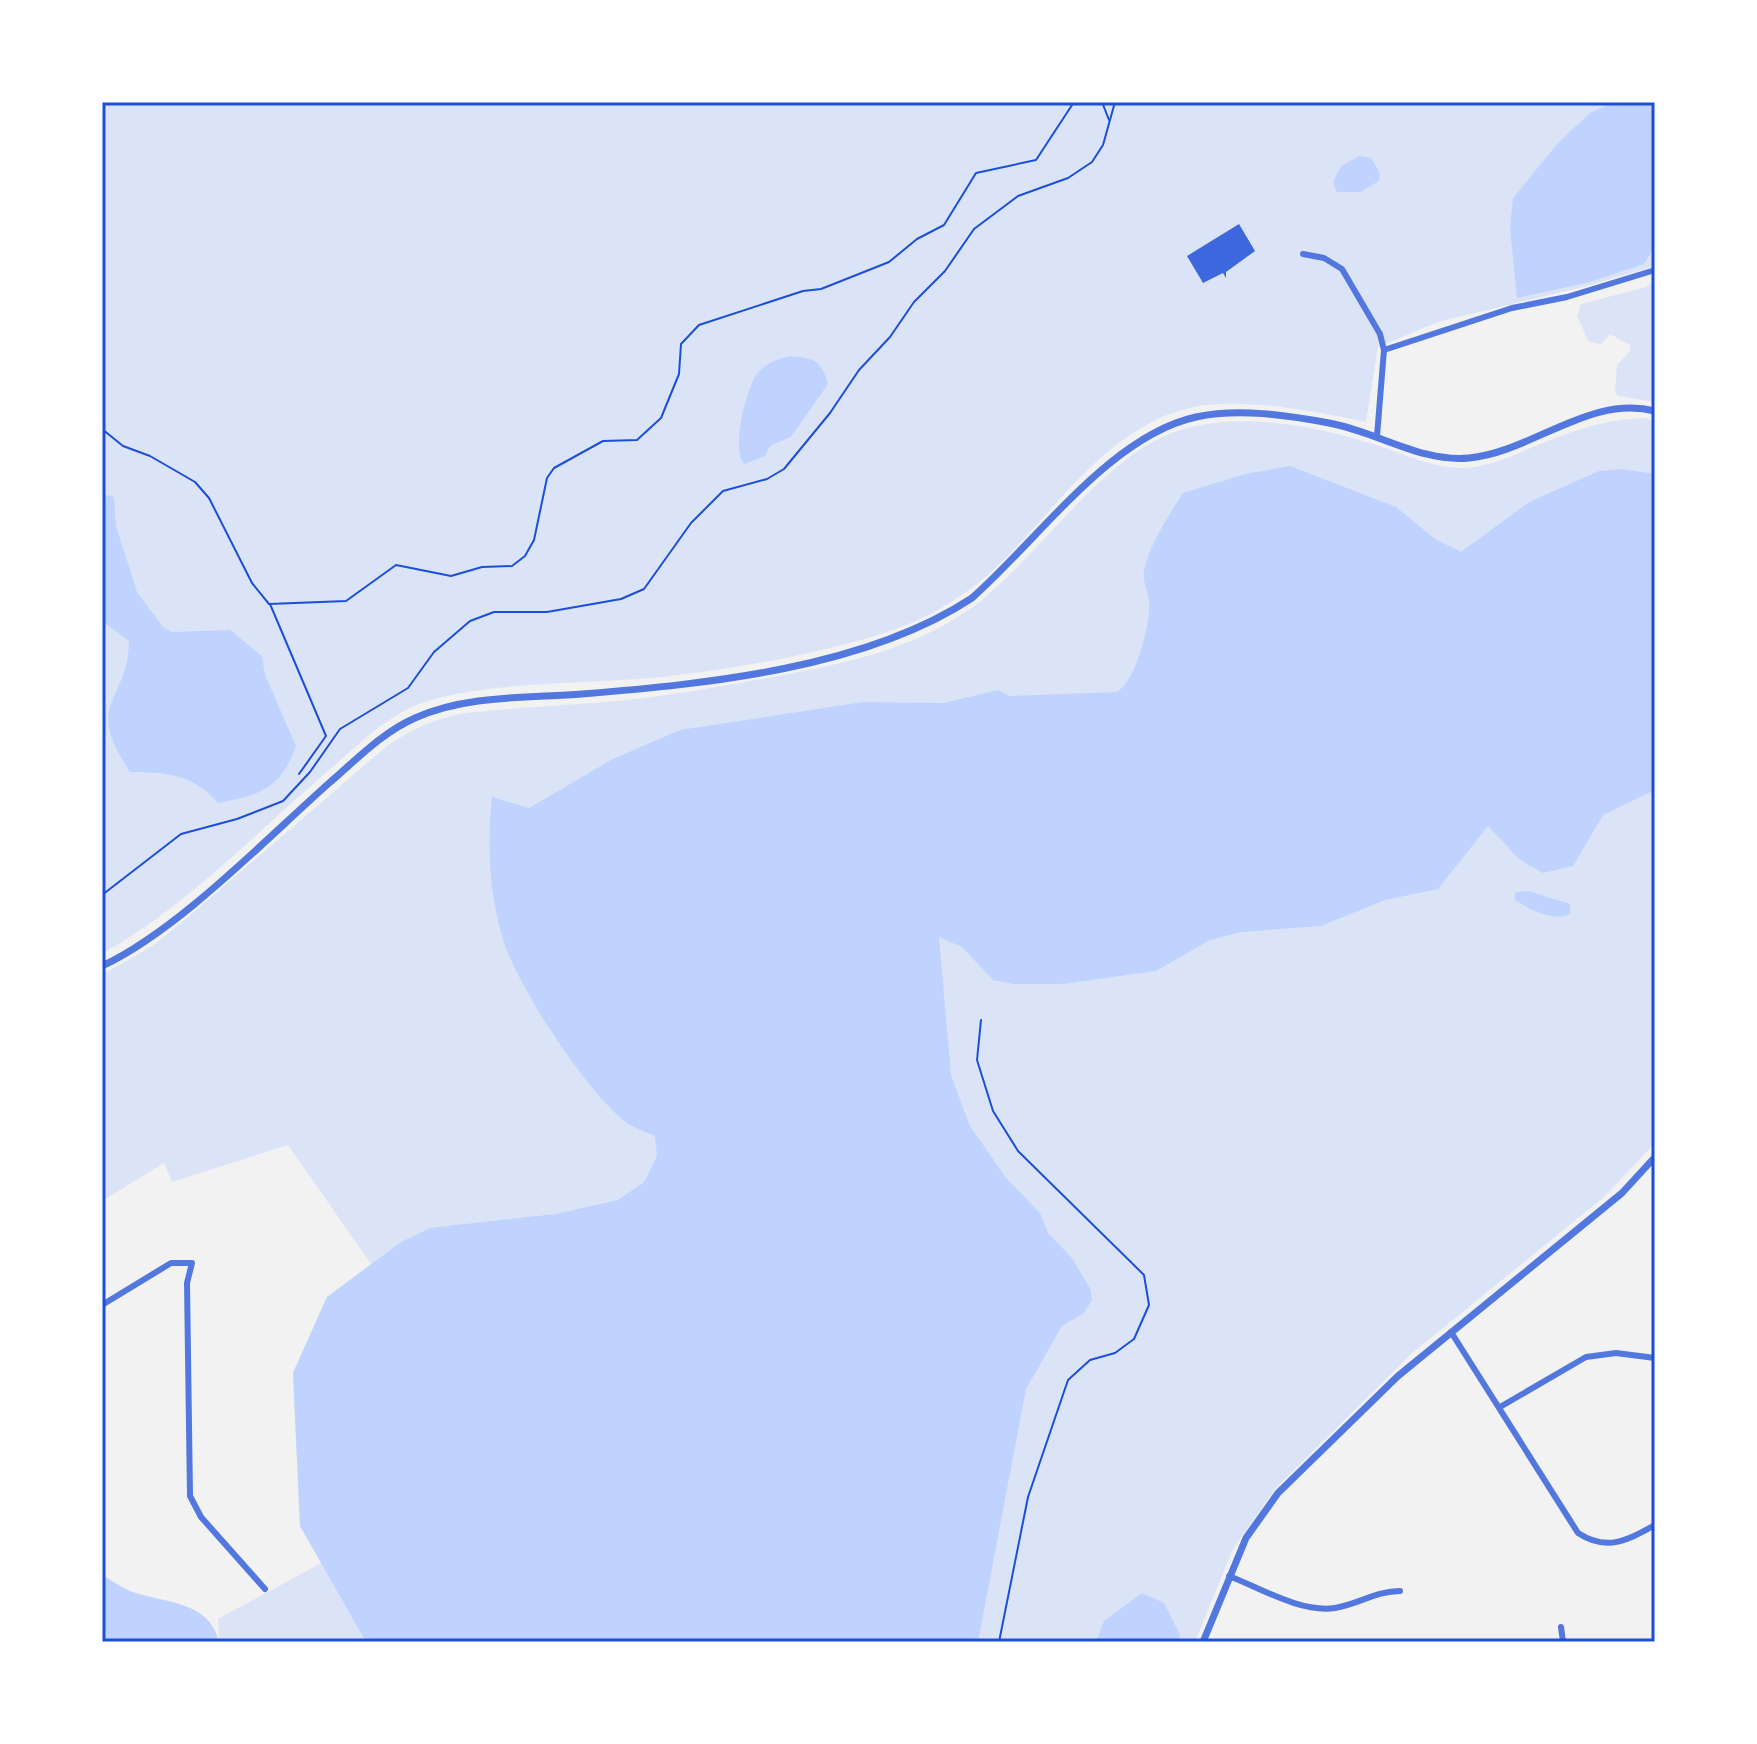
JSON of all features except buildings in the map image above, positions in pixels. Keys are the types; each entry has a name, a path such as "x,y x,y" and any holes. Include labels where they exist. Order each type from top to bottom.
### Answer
{"street":[{"path":"1303,254 1324,258 1342,269 1380,334 1384,350 1377,436"},
{"path":"1384,350 1512,308 1567,297 1655,270"},
{"path":"102,966 154,934 374,743 416,717 480,702 665,687 719,679 892,640 945,616 972,598 1121,453 1172,424 1220,414 1265,415 1332,424 1436,456 1468,458 1507,448 1608,411 1655,411"},
{"path":"1203,1642 1246,1538 1278,1493 1398,1376 1622,1193 1655,1157"},
{"path":"102,1305 171,1263 192,1263 187,1283 190,1496 201,1517 265,1589"},
{"path":"1451,1332 1578,1533 1590,1541 1617,1544 1655,1525"},
{"path":"1500,1407 1586,1357 1616,1353 1655,1358"},
{"path":"1229,1576 1317,1608 1348,1605 1379,1591 1400,1591"},
{"path":"1561,1627 1563,1642"}],"path":[{"path":"269,604 346,601 396,565 451,576 520,562 534,540 547,478 554,468 603,441 637,440 649,430 661,418 679,374 681,344 699,325 803,291 821,289 889,262 917,239 944,225 976,173 1036,160 1074,102"},
{"path":"1102,102 1109,121"},
{"path":"102,895 181,834 237,819 283,801 310,772 340,729 408,688 434,652 470,621 494,612 547,612 606,602 644,589 684,531 723,491 767,479 784,469 836,405 859,370 890,337 914,302 945,271 974,229 1018,196 1086,167 1101,150 1115,102"},
{"path":"102,429 123,446 150,456 195,482 215,508 246,572 269,604 326,736 299,774"},
{"path":"981,1020 977,1060 993,1111 1018,1151 1144,1275 1149,1305 1134,1339 1115,1353 1090,1360 1068,1380 1028,1497 999,1642"}],"shaded area":[{"path":"102,102 1655,102 1655,266 1438,322 1378,347 1366,422 1280,407 1235,404 1194,407 1162,417 1133,433 1082,475 979,582 930,614 890,631 754,664 642,679 497,688 431,700 406,710 365,738 189,894 102,953"},
{"path":"1655,279 1655,402 1618,396 1615,392 1617,365 1630,351 1630,345 1610,334 1601,344 1589,342 1577,316 1581,304 1646,287"},
{"path":"1644,418 1655,421 1655,1143 1604,1197 1411,1354 1276,1488 1233,1549 1195,1642 219,1642 218,1619 323,1562 300,1526 293,1373 327,1297 371,1264 288,1145 172,1182 164,1163 102,1201 102,975 152,946 388,745 416,729 466,713 645,698 728,685 829,666 878,653 926,635 970,609 995,589 1119,465 1145,446 1172,433 1221,422 1299,426 1373,444 1426,462 1460,468 1497,461 1587,427"}],"water":[{"path":"1613,102 1655,102 1655,246 1644,264 1590,282 1517,298 1510,228 1513,198 1558,143 1590,113"},
{"path":"1360,156 1371,158 1380,173 1379,181 1360,192 1337,192 1333,182 1341,166"},
{"path":"790,356 815,362 823,370 828,384 791,437 770,446 765,456 744,464 740,456 740,433 753,382 763,367"},
{"path":"1290,466 1396,507 1435,539 1461,552 1529,502 1599,471 1622,469 1655,474 1655,790 1603,815 1573,866 1543,873 1519,859 1488,826 1438,889 1385,900 1321,926 1241,932 1210,940 1156,971 1062,984 1014,984 993,980 962,947 939,937 951,1075 970,1126 1006,1178 1040,1213 1048,1233 1071,1257 1090,1288 1092,1300 1084,1313 1062,1326 1026,1389 978,1642 366,1642 300,1526 293,1373 327,1297 401,1242 430,1228 556,1214 618,1200 644,1182 657,1156 655,1136 627,1123 611,1109 574,1064 537,1008 509,956 492,884 492,797 529,808 613,759 680,730 863,702 944,703 998,690 1009,696 1117,692 1130,676 1145,637 1149,611 1144,582 1147,561 1160,530 1183,493 1245,474"},
{"path":"102,494 114,497 116,526 137,592 163,627 172,632 230,630 262,656 265,675 296,746 283,772 267,788 218,803 189,780 130,772 116,749 108,716 127,662 129,641 102,621"},
{"path":"1528,891 1570,904 1570,914 1549,916 1515,900 1515,892"},
{"path":"102,1575 130,1591 195,1611 214,1628 219,1642 102,1642"},
{"path":"1142,1593 1164,1603 1180,1635 1178,1642 1096,1642 1104,1621"}]}
